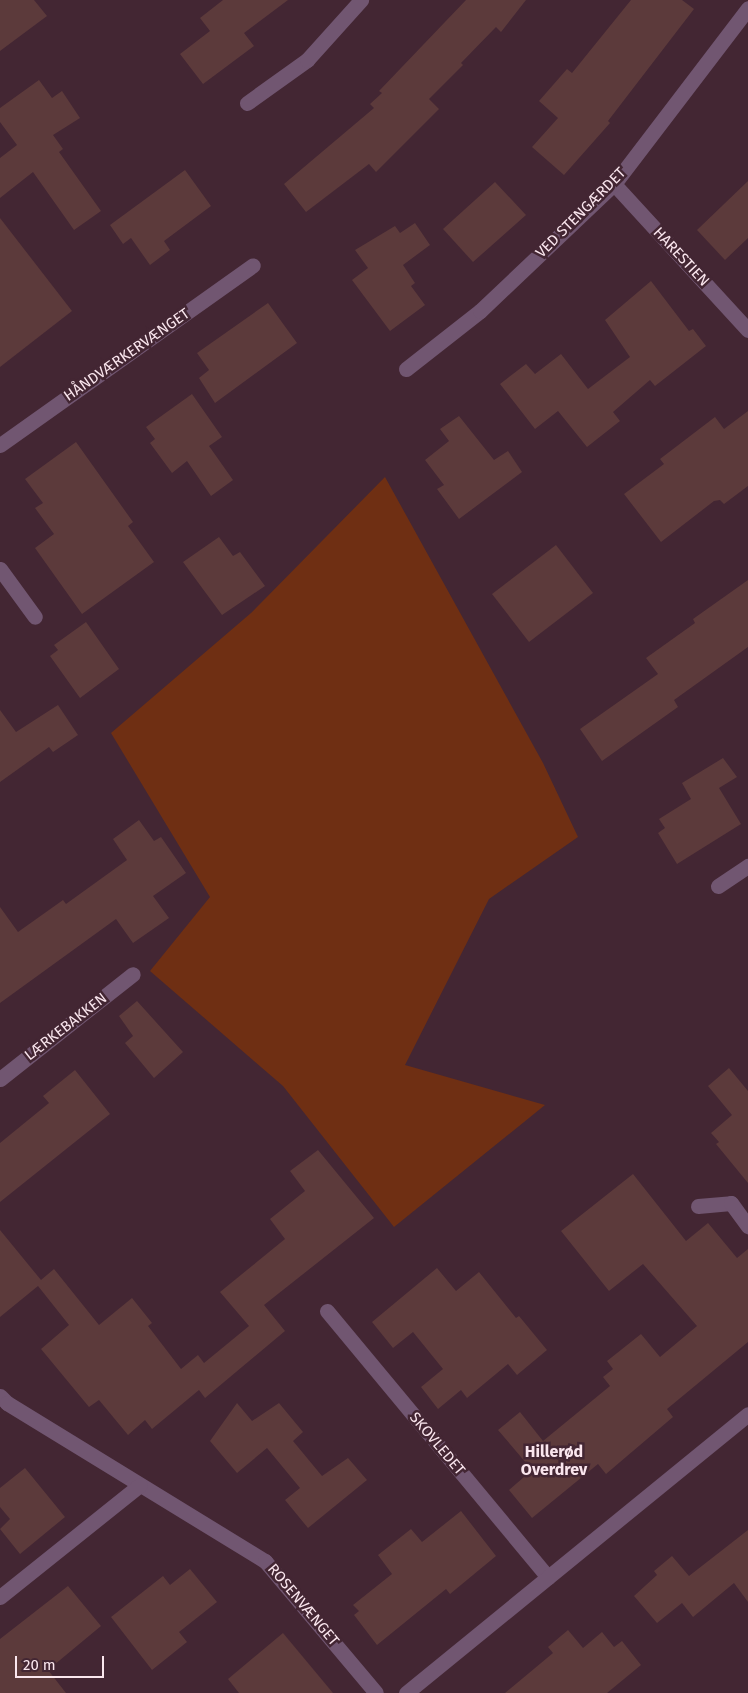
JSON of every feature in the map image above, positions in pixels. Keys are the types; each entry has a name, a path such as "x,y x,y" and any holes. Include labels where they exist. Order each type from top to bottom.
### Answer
{"street":[{"path":"247,103 307,60 361,0"},
{"name":"VED STENGÆRDET","path":"406,369 480,311 614,184 748,8"},
{"name":"HARESTIEN","path":"614,184 748,330"},
{"name":"HÅNDVÆRKERVÆNGET","path":"0,445 253,265"},
{"path":"0,569 35,617"},
{"path":"718,886 748,866"},
{"name":"LÆRKEBAKKEN","path":"0,1079 133,974"},
{"path":"698,1206 731,1203 748,1226"},
{"name":"SKOVLEDET","path":"327,1311 548,1577"},
{"name":"ROSENVÆNGET","path":"0,1396 6,1403 265,1561 376,1693"},
{"path":"406,1693 748,1414"},
{"path":"0,1597 140,1484"}],"shaded area":[{"path":"385,477 543,763 578,837 489,899 405,1065 545,1105 394,1227 283,1086 150,971 210,897 111,733 251,613"}],"building":[{"path":"0,0 34,0 47,16 0,51"},
{"path":"223,0 288,0 244,33 254,46 203,84 180,54 210,31 200,18"},
{"path":"466,0 526,0 501,32 496,27 461,63 463,65 429,99 439,109 376,172 369,164 306,212 284,184 374,108 370,104 382,93 379,91"},
{"path":"631,0 682,0 694,9 608,121 610,123 564,175 532,147 558,118 539,101 567,69 572,73"},
{"path":"39,80 52,98 62,91 80,118 53,135 63,149 59,152 101,211 74,230 33,172 0,198 0,158 17,145 0,122 0,108"},
{"path":"185,170 211,206 164,241 170,250 150,265 131,238 123,244 110,225"},
{"path":"748,181 748,238 725,260 697,230"},
{"path":"495,182 526,215 473,262 443,229"},
{"path":"0,218 72,311 0,367"},
{"path":"415,223 430,245 403,265 415,283 411,286 425,305 390,331 352,280 368,268 355,250 395,226 400,233"},
{"path":"651,281 689,331 693,329 706,346 655,386 650,380 613,412 620,421 587,447 558,411 535,429 500,384 526,364 535,374 561,354 588,389 630,357 605,320"},
{"path":"268,303 297,343 215,403 199,378 209,370 197,353"},
{"path":"192,394 222,437 209,446 233,480 211,496 187,461 172,473 150,443 155,439 146,427"},
{"path":"748,411 748,486 724,504 720,500 714,501 661,542 624,494 664,464 660,459 715,417 724,429"},
{"path":"459,416 494,460 508,451 522,472 459,519 437,489 444,485 425,460 449,441 440,429"},
{"path":"76,442 133,522 128,526 154,562 82,614 35,548 54,534 35,508 43,503 25,479"},
{"path":"219,537 233,556 240,552 265,586 222,615 183,562"},
{"path":"556,545 593,593 529,642 492,594"},
{"path":"748,580 748,647 674,700 678,707 602,761 580,729 658,674 646,658 695,623 693,619"},
{"path":"86,622 119,669 80,698 50,656 58,650 54,645"},
{"path":"58,705 78,735 53,752 49,747 0,782 0,710 16,732"},
{"path":"723,758 737,777 719,788 741,824 677,864 658,833 665,828 659,819 691,799 682,783"},
{"path":"139,820 154,841 161,837 186,873 153,896 169,918 133,943 116,919 0,1003 0,907 18,932 63,900 66,904 127,860 113,839"},
{"path":"137,1001 183,1052 154,1078 125,1043 133,1036 119,1016"},
{"path":"729,1068 748,1091 748,1183 716,1144 719,1142 711,1133 732,1115 708,1086"},
{"path":"75,1070 110,1114 0,1202 0,1143 49,1103 43,1096"},
{"path":"318,1150 374,1218 264,1305 285,1331 205,1398 199,1390 152,1429 145,1420 128,1435 99,1400 89,1407 41,1349 69,1325 38,1286 0,1317 0,1230 41,1280 54,1269 99,1325 132,1298 152,1323 148,1326 181,1369 198,1355 204,1363 249,1326 220,1292 285,1239 270,1219 305,1191 290,1171"},
{"path":"633,1174 686,1241 708,1223 737,1258 748,1249 748,1342 667,1409 673,1417 606,1474 598,1464 532,1518 509,1490 532,1470 498,1430 520,1412 543,1441 610,1386 603,1377 613,1369 607,1361 641,1334 660,1357 697,1326 643,1264 609,1291 561,1231"},
{"path":"437,1268 456,1291 479,1272 516,1318 519,1316 547,1350 517,1375 508,1364 467,1398 461,1390 438,1409 421,1387 443,1369 413,1332 393,1348 372,1322"},
{"path":"237,1403 252,1421 279,1403 303,1432 293,1441 322,1476 348,1458 367,1480 308,1528 285,1500 300,1488 267,1448 237,1473 210,1441"},
{"path":"25,1468 65,1517 20,1554 0,1529 10,1519 0,1507 0,1488"},
{"path":"461,1511 496,1556 450,1594 446,1589 377,1645 354,1615 359,1611 353,1605 392,1574 378,1555 411,1529 422,1542"},
{"path":"748,1530 748,1602 734,1583 693,1617 682,1603 657,1623 634,1596 657,1575 654,1571 672,1556 689,1576"},
{"path":"190,1569 217,1602 179,1632 187,1642 152,1670 111,1617 163,1576 170,1585"},
{"path":"68,1586 101,1626 48,1670 66,1693 0,1693 0,1639"},
{"path":"568,1630 583,1648 602,1632 614,1647 622,1641 641,1665 607,1693 505,1693 553,1653 548,1647"},
{"path":"283,1633 333,1693 239,1693 228,1679"}],"district":[{"name":"Hillerød Overdrev","path":"554,1461"}]}
